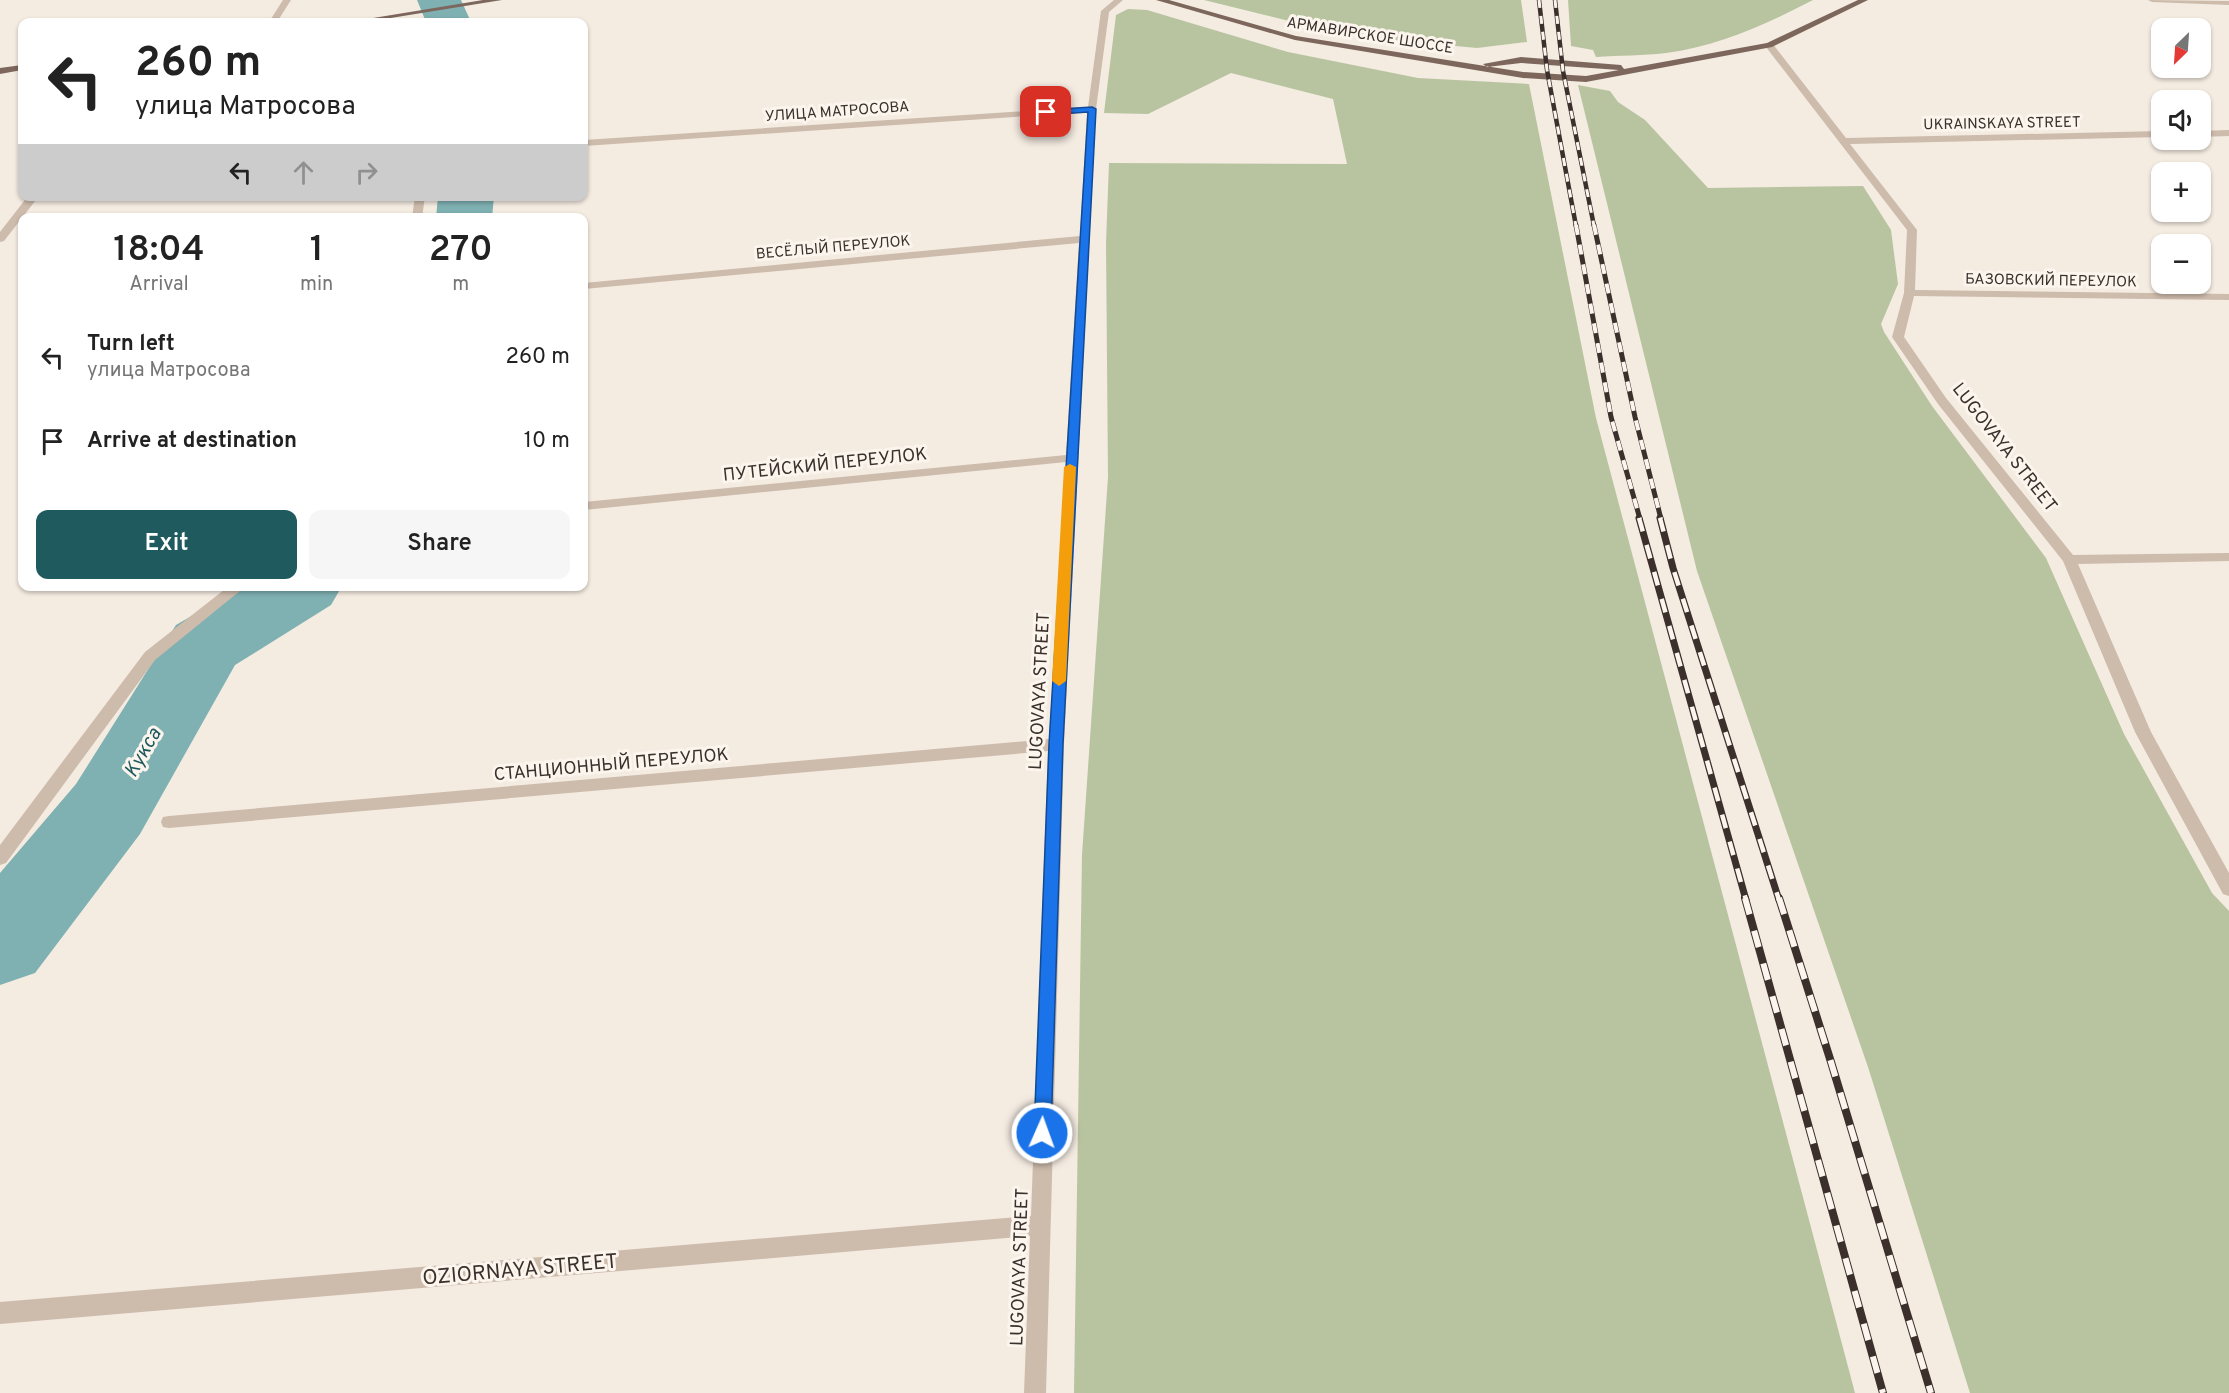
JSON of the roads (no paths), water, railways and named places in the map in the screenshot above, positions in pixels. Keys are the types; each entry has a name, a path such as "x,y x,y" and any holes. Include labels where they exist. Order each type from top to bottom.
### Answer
{"main road":[{"path":"376,18 498,0"},
{"name":"АРМАВИРСКОЕ ШОССЕ","path":"1160,0 1295,38 1473,65 1523,75 1586,79 1769,45 1864,0"},
{"name":"АРМАВИРСКОЕ ШОССЕ","path":"1473,65 1521,60 1582,63 1636,70"},
{"path":"0,71 18,69"}],"street":[{"path":"276,18 287,0"},
{"name":"LUGOVAYA STREET","path":"1035,1393 1056,744 1070,458 1092,109 1105,11 1119,0"},
{"path":"2152,0 2229,3"},
{"name":"LUGOVAYA STREET","path":"1769,45 1912,230 1910,293 1898,337 1942,401 2069,560 2143,732 2229,889"},
{"name":"УЛИЦА МАТРОСОВА","path":"588,143 1092,109"},
{"path":"2211,134 2229,133"},
{"name":"UKRAINSKAYA STREET","path":"1843,141 2151,134"},
{"path":"21,213 30,201"},
{"path":"0,239 18,216"},
{"name":"ВЕСЁЛЫЙ ПЕРЕУЛОК","path":"588,286 1085,239"},
{"name":"БАЗОВСКИЙ ПЕРЕУЛОК","path":"1910,293 2229,297"},
{"name":"ПУТЕЙСКИЙ ПЕРЕУЛОК","path":"588,506 1070,458"},
{"path":"2069,560 2229,557"},
{"path":"0,858 150,656 233,591"},
{"name":"СТАНЦИОННЫЙ ПЕРЕУЛОК","path":"169,822 1056,744"},
{"name":"OZIORNAYA STREET","path":"0,1313 1040,1225"}],"waterway":[{"name":"Кукса","path":"439,0 446,18"},
{"name":"Кукса","path":"464,213 466,201"},
{"name":"Кукса","path":"0,943 108,809 205,645 296,591"}],"railway":[{"path":"1539,0 1547,70 1576,226"},
{"path":"1555,0 1563,71 1594,226"},
{"path":"1576,225 1611,417 1640,519"},
{"path":"1594,225 1635,417 1661,519"},
{"path":"1639,518 1746,900"},
{"path":"1660,518 1673,568 1779,900"},
{"path":"1745,898 1883,1393"},
{"path":"1779,898 1931,1393"}]}
